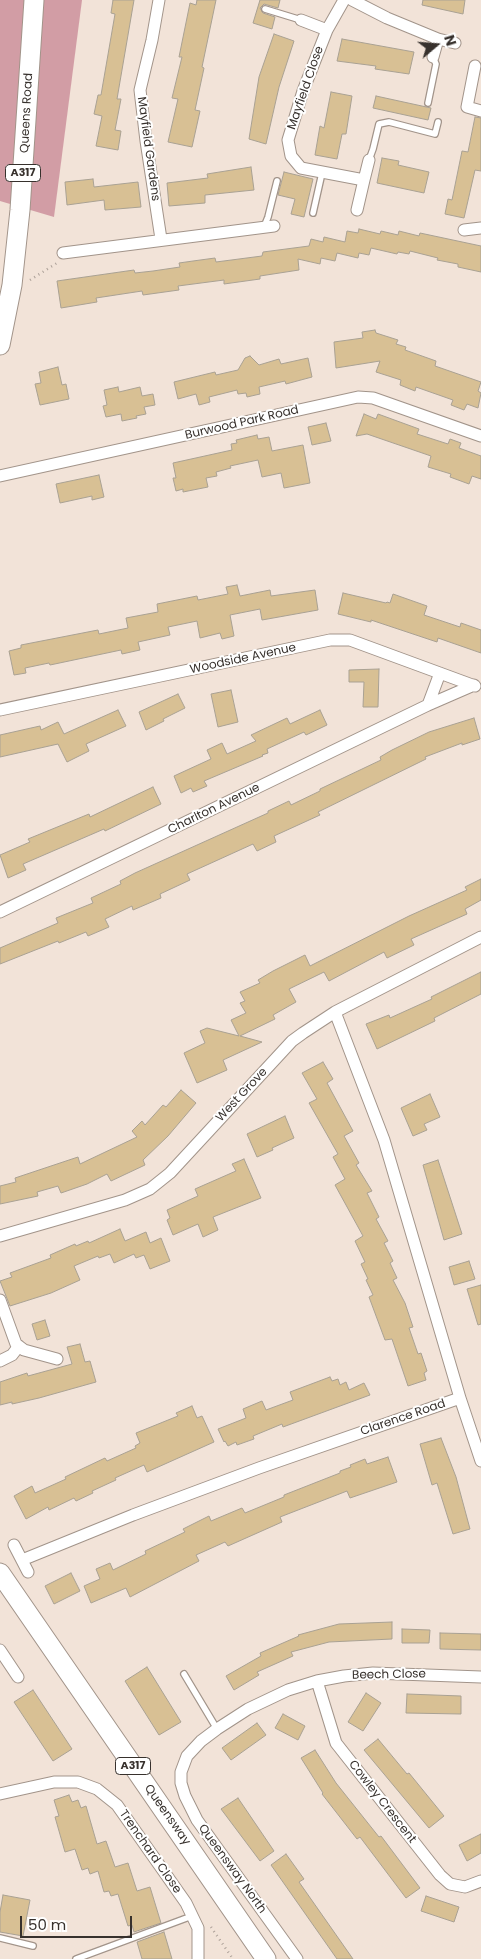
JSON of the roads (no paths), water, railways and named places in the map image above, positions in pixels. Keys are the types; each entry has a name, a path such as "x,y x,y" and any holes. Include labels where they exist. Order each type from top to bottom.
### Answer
{"main road":[{"name":"Queens Road","path":"0,345 12,285 24,164 34,0"},
{"name":"Queensway","path":"0,1573 266,1959"}],"street":[{"name":"Mayfield Gardens","path":"159,0 140,90 161,239"},
{"name":"Mayfield Close","path":"344,0 326,30 303,91 288,140 290,156 300,168 364,180"},
{"path":"352,0 387,18 438,39 455,43"},
{"name":"Mayfield Close","path":"301,20 326,30"},
{"path":"433,57 438,39"},
{"path":"475,66 466,106 481,110"},
{"path":"357,210 369,160"},
{"path":"62,253 269,226"},
{"path":"464,230 481,228"},
{"name":"Burwood Park Road","path":"0,476 358,397 373,398 481,436"},
{"name":"Woodside Avenue","path":"0,710 330,640 350,640 477,686"},
{"path":"428,705 440,673"},
{"name":"Charlton Avenue","path":"0,912 428,705 477,686"},
{"name":"West Grove","path":"0,1236 125,1200 150,1189 170,1173 292,1041 335,1012 481,937"},
{"name":"Clarence Road","path":"22,1560 133,1515 259,1468 460,1398 384,1140 335,1012"},
{"path":"0,1300 16,1344 24,1350 57,1359"},
{"path":"0,1361 12,1355 20,1346"},
{"path":"460,1398 481,1460"},
{"path":"14,1545 28,1572"},
{"path":"0,1650 18,1677"},
{"name":"Beech Close","path":"181,1772 187,1756 201,1741 248,1709 288,1690 317,1681 373,1673 481,1677"},
{"name":"Cowley Crescent","path":"317,1681 336,1743 440,1875 450,1884 465,1887 481,1881"},
{"name":"Queensway North","path":"181,1772 181,1783 185,1796 197,1820 297,1959"},
{"name":"Trenchard Close","path":"0,1794 54,1782 78,1782 97,1789 117,1806 186,1903 198,1928 198,1959"}],"lane":[{"path":"265,9 301,20"},
{"path":"428,103 436,64 433,57"},
{"path":"369,160 379,124 389,122 435,134 438,122"},
{"path":"313,213 322,173"},
{"path":"269,226 268,217 277,181"},
{"path":"184,1674 217,1729"},
{"path":"76,1959 192,1916"},
{"path":"0,1938 32,1946"}]}
